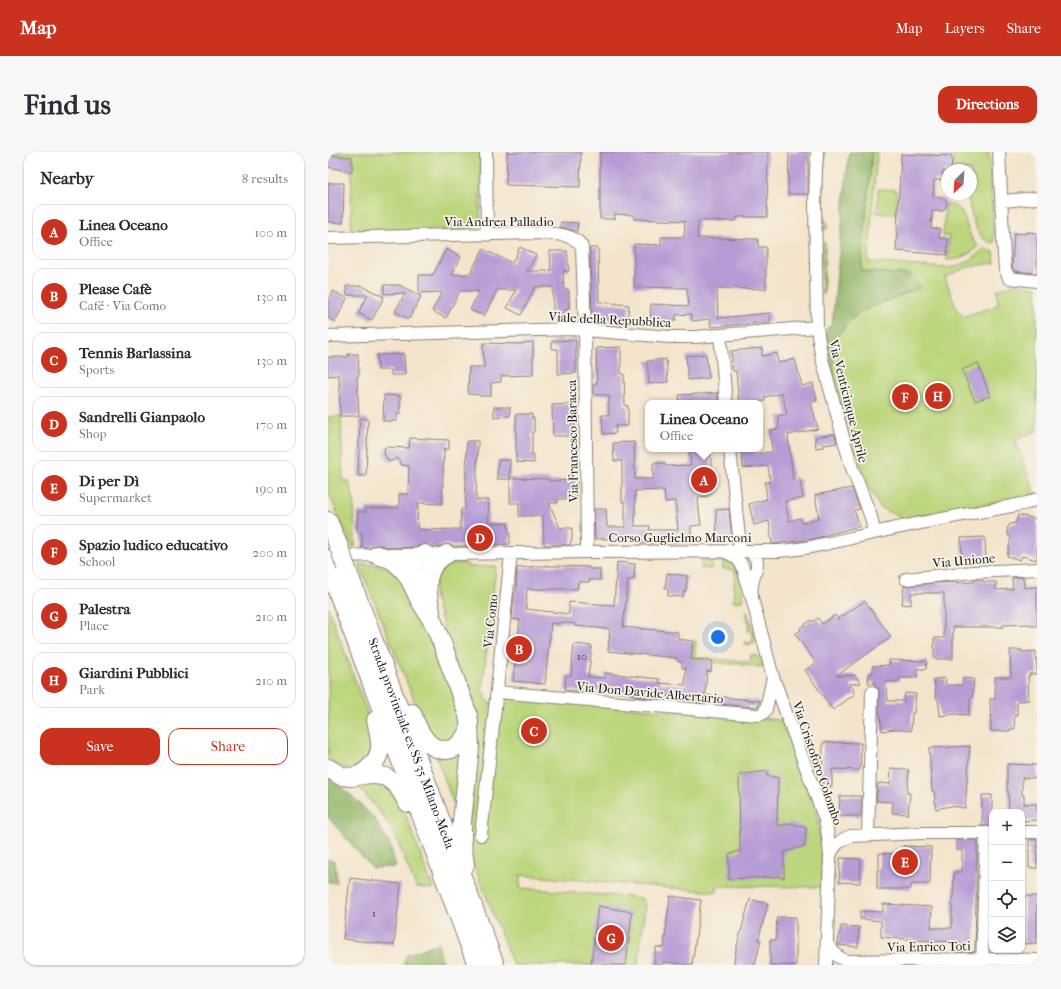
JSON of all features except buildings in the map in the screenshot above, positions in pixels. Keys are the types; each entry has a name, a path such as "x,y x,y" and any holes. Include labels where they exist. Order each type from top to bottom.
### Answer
{"highway":[{"name":"Strada provinciale ex SS 35 Milano-Meda","path":"328,521 334,561 367,648 473,907 494,965"},
{"path":"432,622 427,583 435,563 440,558 448,554"},
{"path":"377,555 395,562 405,572 412,584 442,643 466,708 470,723 470,748 462,821 462,843 473,907"},
{"path":"412,584 412,569 414,563 420,555 428,564 430,573"},
{"name":"Strada provinciale ex SS 35 Milano-Meda","path":"367,648 445,880 476,965"},
{"path":"367,648 388,665 406,698 421,733 432,746 444,750 455,748 467,734 470,723"},
{"path":"360,775 369,770 375,763 379,756 380,748 367,648"},
{"path":"328,768 341,776 351,777 369,774 386,777 397,785 445,880"}],"street":[{"path":"486,152 487,234"},
{"name":"Via Venticinque Aprile","path":"817,152 815,203 817,327 819,342 822,359 845,444 874,532"},
{"path":"999,152 1005,269 1008,278 1037,281"},
{"path":"1002,201 1037,198"},
{"name":"Via Andrea Palladio","path":"328,238 533,233 561,235 576,239 582,247 585,330"},
{"name":"Viale della Repubblica","path":"328,336 548,329 585,330 670,337 720,335 817,327"},
{"name":"Via Francesco Baracca","path":"585,330 587,552"},
{"path":"720,335 726,400"},
{"name":"Via Cristoforo Colombo","path":"730,452 739,537 749,552 756,558 757,562 750,572 752,598 773,677 825,820 830,856 828,945 826,965"},
{"name":"Corso Guglielmo Marconi","path":"334,561 377,555 587,552 749,552 796,550 811,548 874,532 1032,501"},
{"path":"724,551 736,557 750,572 759,568 770,556 778,551"},
{"name":"Via Como","path":"481,835 511,553"},
{"name":"Via Unione","path":"906,579 973,572 1037,570"},
{"name":"Via Don Davide Albertario","path":"497,692 761,715 766,709 773,677"},
{"path":"868,835 872,692"},
{"path":"825,820 836,831 851,836"},
{"path":"1025,832 1037,832"},
{"path":"830,856 837,843 844,838 851,836 924,833 989,833 982,962"},
{"name":"Via Enrico Toti","path":"828,945 837,956 846,961 982,962 1037,960"}],"green space":[{"path":"328,152 481,152 480,223 478,226 471,229 351,233 352,157 328,155"},
{"path":"822,152 825,152 823,219 828,223 827,229 824,230 821,228 820,224"},
{"path":"849,152 872,152 861,271 910,275 921,287 862,311 849,321 837,336 833,355 834,376 828,357 826,338 829,326 832,326"},
{"path":"872,152 877,152 868,262 947,268 966,262 983,249 994,252 995,263 968,267 945,277 958,313 961,312 962,317 998,305 997,290 1015,284 1037,287 1037,431 1015,440 1036,496 903,519 881,508 872,494 845,417 834,376 833,355 837,336 849,321 862,311 920,287 910,275 861,271"},
{"path":"989,152 994,243 987,241 977,230 968,200 977,200 977,164 953,164 954,154 943,153"},
{"path":"878,189 897,190 896,214 877,213"},
{"path":"947,204 954,206 963,215 970,235 978,246 964,257 952,260 947,260 949,236 943,236 945,208"},
{"path":"822,242 825,243 823,295 821,244"},
{"path":"341,416 343,481 349,481 354,501 355,547 352,547 328,491 328,417"},
{"path":"702,559 726,561 734,566 739,575 743,595 742,601 733,602 735,570 723,569 723,561 712,561 711,569 701,568"},
{"path":"455,563 466,563 468,567 496,566 482,691 490,704 500,697 781,720 816,812 822,848 822,887 718,886 717,892 520,875 520,888 641,898 645,905 638,965 513,965 474,865 470,850 468,833 477,736 435,599 436,576 442,569"},
{"path":"359,564 378,565 386,568 393,572 401,580 430,634 462,715 461,736 442,745 425,727"},
{"path":"328,607 374,732 375,741 364,766 349,770 334,764 328,758"},
{"path":"747,611 756,639 755,643 748,645 744,644 744,642 752,643 753,632 748,631 749,623 746,617"},
{"path":"693,641 696,641 695,657 750,662 751,655 754,655 760,658 763,667 691,659"},
{"path":"464,748 455,808 437,758"},
{"path":"328,777 353,797 374,818 390,845 396,867 372,868 328,817"},
{"path":"383,781 402,805 433,889 416,887 394,833 384,817 362,791 364,782"},
{"path":"328,859 335,861 337,883 328,882"},
{"path":"438,943 442,965 403,965 407,955"}],"place":[{"name":"Giardini Pubblici","path":"938,396"},
{"name":"Spazio ludico educativo","path":"905,397"},
{"name":"Linea Oceano","path":"704,480"},
{"name":"Sandrelli Gianpaolo","path":"480,538"},
{"name":"Please Cafè","path":"519,649"},
{"name":"Tennis Barlassina","path":"534,731"},
{"name":"Di per Dì","path":"905,862"},
{"name":"Palestra","path":"611,938"}]}
